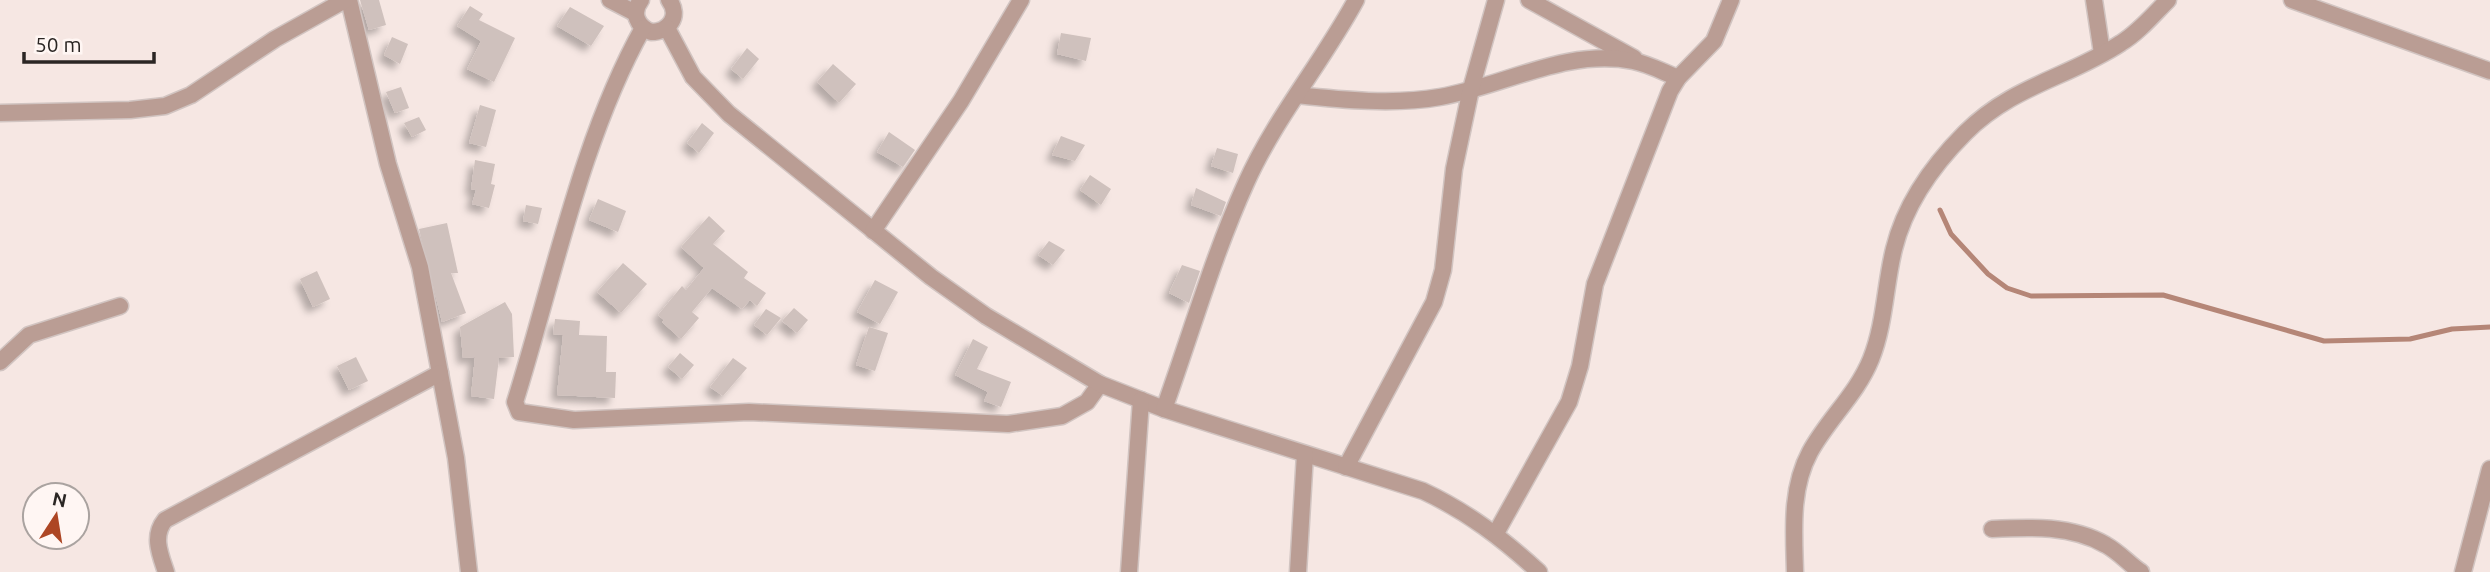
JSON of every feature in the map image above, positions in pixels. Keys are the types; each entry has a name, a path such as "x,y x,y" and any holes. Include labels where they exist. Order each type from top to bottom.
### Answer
{"street":[{"path":"0,113 130,110 165,106 191,95 275,39 347,0 388,164 420,267 466,527 469,572"},
{"path":"610,0 640,14 651,32 667,28"},
{"path":"669,0 674,13 667,28 681,59 707,93 873,231 986,316 1100,384 1164,409 1423,491 1456,507 1496,533 1539,572"},
{"path":"873,231 961,101 1021,0"},
{"path":"1164,409 1246,182 1272,134 1335,39 1356,0"},
{"path":"1346,467 1434,302 1443,270 1454,169 1471,89 1496,0"},
{"path":"1529,0 1646,65 1678,78"},
{"path":"1496,533 1569,402 1580,366 1595,284 1623,206 1678,78 1714,40 1731,0"},
{"path":"2094,0 2102,53"},
{"path":"1795,572 1794,520 1801,474 1810,452 1848,400 1872,356 1899,231 1923,184 1965,133 1991,110 2019,92 2122,43 2168,0"},
{"path":"2292,0 2490,71"},
{"path":"640,14 586,167 515,402 519,412 574,420 750,411 1008,424 1042,421 1077,409 1100,384"},
{"path":"1297,95 1343,100 1439,97 1565,64 1618,60 1646,65"},
{"path":"0,362 29,335 120,306"},
{"path":"166,572 157,541 160,526 165,520 440,373"},
{"path":"1129,572 1141,400"},
{"path":"1298,572 1305,454"},
{"path":"2463,572 2490,469"},
{"path":"1992,529 2034,527 2088,536 2108,545 2135,570"}],"building":[{"path":"360,0 379,0 386,25 369,30"},
{"path":"470,6 483,14 479,20 515,38 494,82 467,69 481,41 457,26"},
{"path":"570,7 604,26 591,46 557,26"},
{"path":"1061,33 1091,38 1086,61 1057,54"},
{"path":"392,37 408,44 400,64 384,55"},
{"path":"747,48 759,59 743,79 731,69"},
{"path":"833,64 856,84 839,103 817,82"},
{"path":"401,87 409,108 395,113 386,92"},
{"path":"480,105 496,110 486,147 469,143"},
{"path":"419,117 426,130 412,137 404,123"},
{"path":"702,123 714,133 699,153 687,143"},
{"path":"889,132 915,150 903,167 877,152"},
{"path":"1061,136 1085,145 1075,161 1052,155"},
{"path":"1217,148 1238,154 1233,173 1211,166"},
{"path":"475,160 495,164 491,184 495,185 489,208 472,204 476,190 471,189"},
{"path":"1090,175 1111,189 1101,205 1080,190"},
{"path":"1196,188 1226,202 1221,216 1191,205"},
{"path":"598,199 626,211 618,232 589,220"},
{"path":"526,205 542,208 538,224 523,221"},
{"path":"709,216 725,231 713,244 748,272 744,278 766,293 757,306 750,300 742,309 712,288 692,312 699,318 681,339 658,315 682,286 686,290 704,268 681,247"},
{"path":"447,223 458,273 451,273 466,313 442,322 419,229"},
{"path":"1049,241 1065,250 1053,265 1038,255"},
{"path":"623,263 647,284 621,313 597,292"},
{"path":"1182,265 1200,271 1189,303 1169,293"},
{"path":"317,271 330,299 313,307 300,279"},
{"path":"875,280 898,292 880,324 857,312"},
{"path":"505,302 512,314 514,357 499,358 494,399 471,396 475,357 463,358 460,327"},
{"path":"794,308 808,320 797,333 782,321"},
{"path":"766,309 781,318 767,335 754,325"},
{"path":"555,319 580,321 579,335 607,336 606,372 616,372 615,398 557,395 563,335 553,334"},
{"path":"869,327 888,333 875,371 856,365"},
{"path":"973,339 988,347 977,369 1011,382 1001,407 984,401 988,392 955,375"},
{"path":"680,353 694,365 682,379 668,367"},
{"path":"356,357 368,381 349,390 337,366"},
{"path":"733,358 747,368 723,396 710,387"}],"waterway":[{"path":"1940,210 1951,234 1988,274 2007,288 2031,296 2163,295 2324,341 2410,339 2452,329 2490,327"}]}
